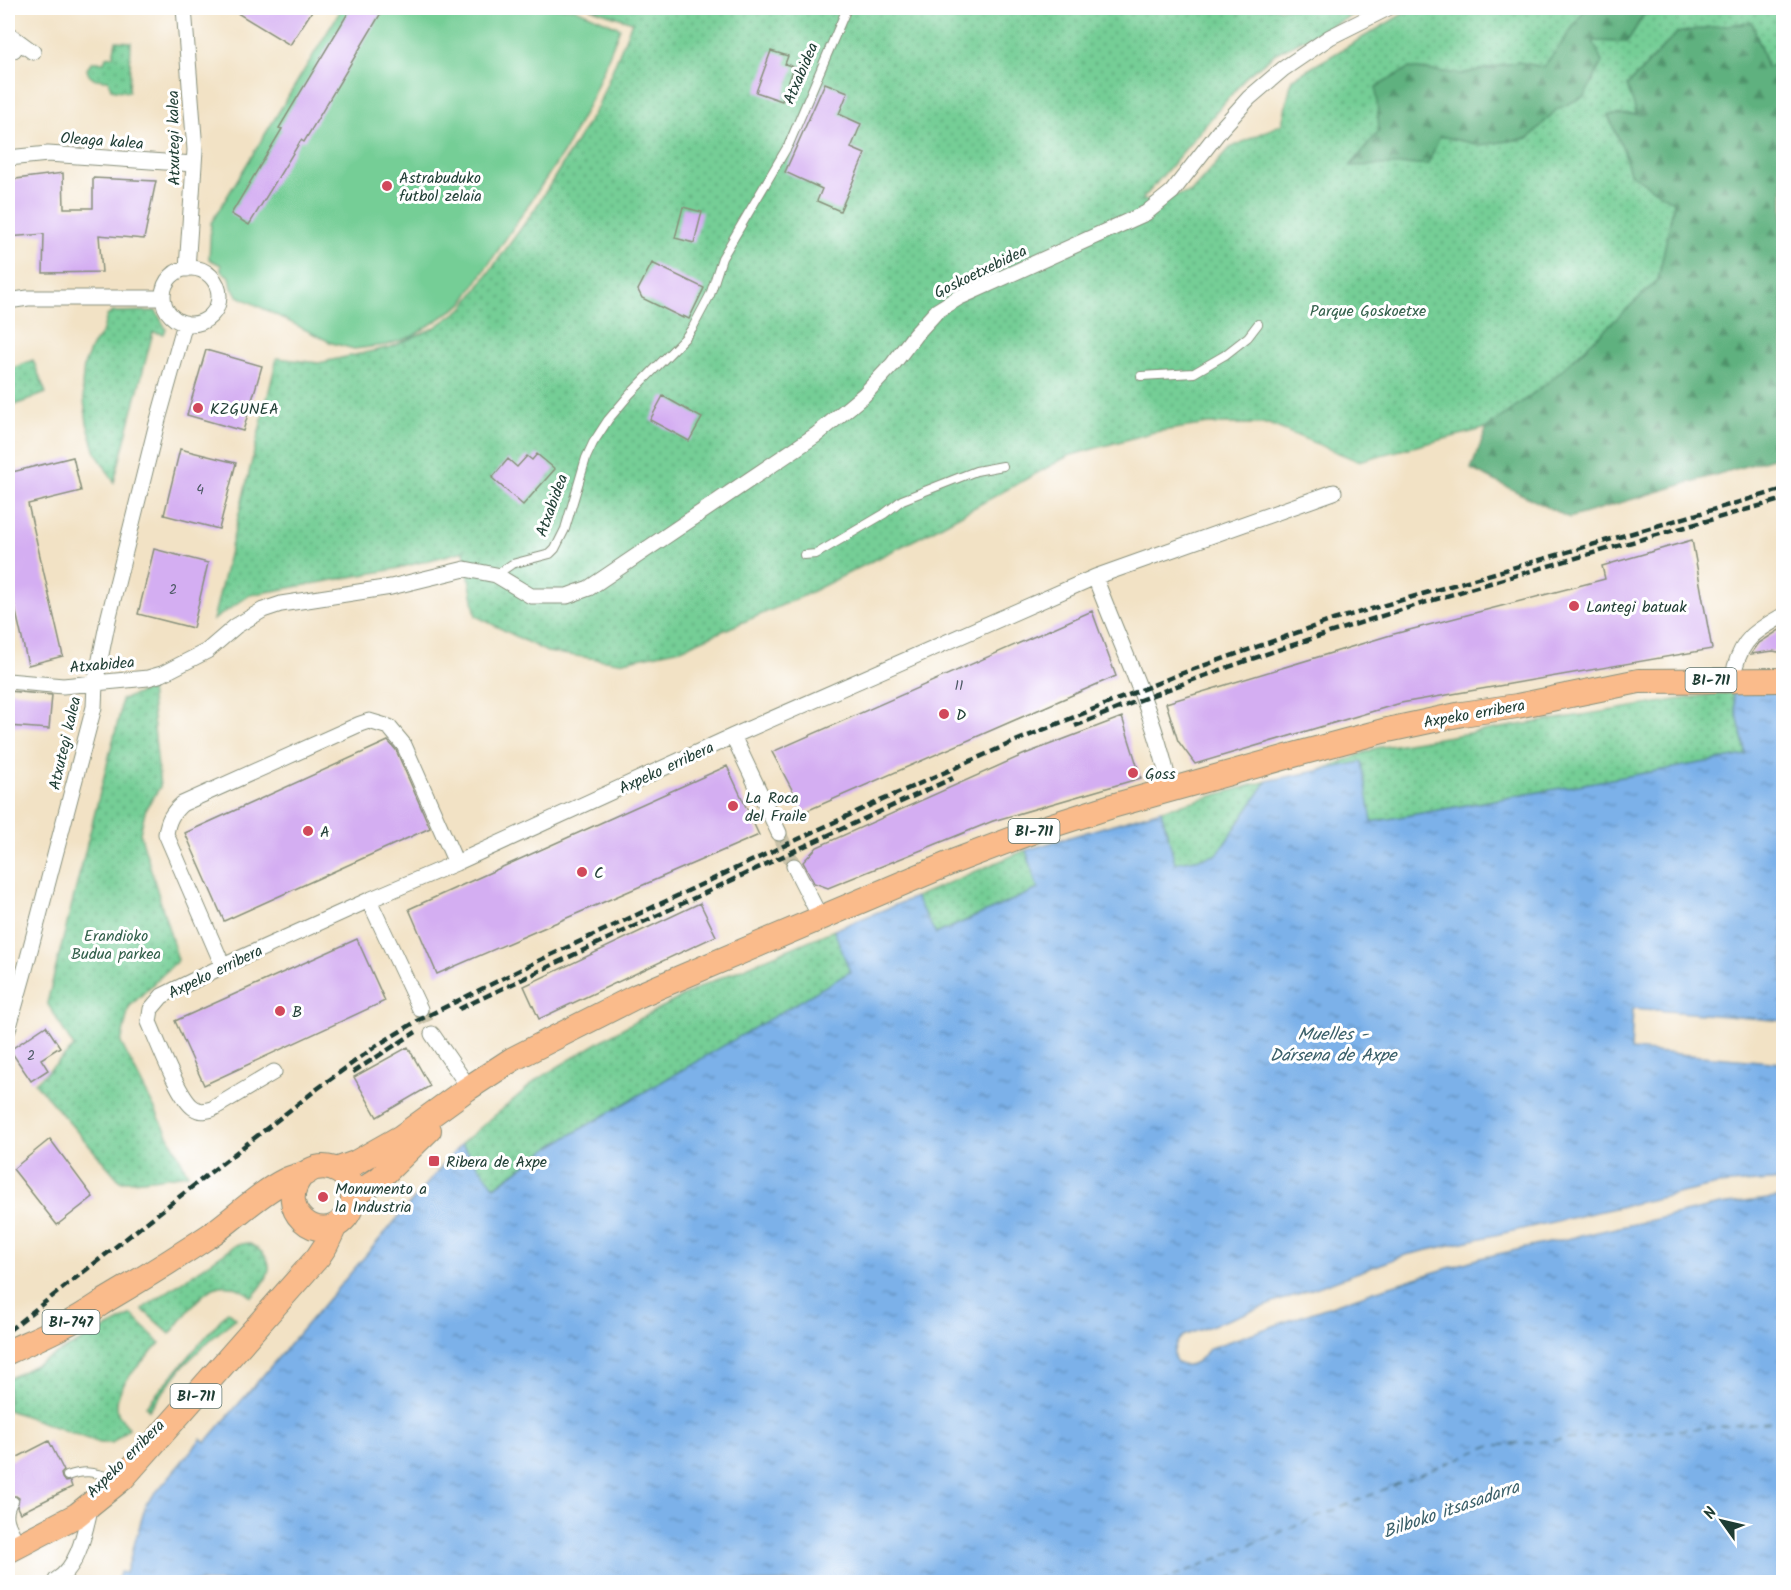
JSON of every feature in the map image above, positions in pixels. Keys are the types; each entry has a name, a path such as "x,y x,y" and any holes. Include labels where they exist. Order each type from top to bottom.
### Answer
{"main road":[{"name":"BI-711","path":"1639,681 1707,667 1784,672"},
{"name":"Axpeko erribera","path":"336,1170 356,1163 401,1137 513,1059 637,996 820,917 1024,835 1170,789 1383,731 1462,714 1517,706 1639,681 1784,680"},
{"name":"Axpeko erribera","path":"353,1197 380,1178 404,1156 459,1101 467,1089"},
{"name":"BI-711","path":"300,1217 292,1196 298,1180 303,1174 319,1167 336,1170"},
{"path":"336,1170 349,1181 353,1197"},
{"name":"BI-747","path":"8,1352 66,1325 131,1286 208,1236 287,1179 303,1174"},
{"name":"BI-711","path":"335,1226 345,1219 351,1209 353,1197"},
{"name":"BI-747","path":"241,1212 276,1207 300,1217"},
{"name":"Axpeko erribera","path":"20,1544 86,1498 110,1478 286,1280 302,1258 304,1250 307,1232 300,1217"},
{"path":"300,1217 314,1227 335,1226"},
{"name":"Axpeko erribera","path":"20,1544 57,1526 91,1505 123,1478 303,1274 326,1245 335,1226"}],"street":[{"name":"Atxutegi kalea","path":"184,8 194,164 187,269"},
{"name":"Goskoetxebidea","path":"496,575 531,596 567,596 589,588 816,435 864,395 937,312 958,298 1146,213 1172,192 1221,129 1249,98 1283,69 1330,37 1388,8"},
{"path":"14,50 10,35 33,51"},
{"name":"Oleaga kalea","path":"8,158 48,154 194,164"},
{"path":"187,269 203,271 210,276 215,282 219,298 213,313 207,319 193,324 184,323 172,317 163,298 167,282 179,271 187,269"},
{"path":"8,301 28,298 163,298"},
{"name":"Atxutegi kalea","path":"8,1030 93,707 95,684 108,620 184,323"},
{"name":"Axpeko erribera","path":"274,1072 212,1109 196,1110 184,1097 149,1022 151,1009 162,996 223,966 456,863 733,736 1095,577 1334,492"},
{"name":"Atxabidea","path":"8,681 63,686 139,680 162,674 207,651 236,626 262,610 281,604 391,587 465,569 496,575"},
{"path":"1095,577 1161,751 1170,789"},
{"path":"1735,668 1739,653 1754,633 1784,615"},
{"path":"223,966 166,834 167,823 173,812 182,804 350,729 369,721 389,727 397,734 418,773 456,863"},
{"name":"Axpeko erribera","path":"733,736 779,833"},
{"path":"794,866 820,917"},
{"path":"369,900 420,1009"},
{"path":"432,1034 467,1089"},
{"path":"56,1580 70,1569 86,1531 91,1505"}],"lane":[{"name":"Atxabidea","path":"496,575 512,564 550,554 555,549 565,529 586,458 593,443 608,420 630,394 693,327 710,295 722,258 789,144 847,8"},
{"path":"1141,376 1194,373 1241,343 1258,324"},
{"path":"804,555 816,554 902,501 976,471 1003,466"},
{"path":"67,1476 81,1471 110,1478"},
{"path":"14,1501 9,1509 9,1517 20,1544"}],"green space":[{"name":"Astrabuduko futbol zelaia","path":"342,8 574,8 620,28 593,95 565,150 462,304 413,336 387,345 354,349 332,343 238,296 232,288 230,277 221,271 221,265 209,259 211,223"},
{"name":"Parque Goskoetxe","path":"589,8 1367,8 1276,53 1247,76 1141,201 1190,193 1230,148 1282,124 1292,79 1413,8 1586,8 1543,67 1518,62 1461,74 1409,68 1379,131 1351,165 1440,136 1481,145 1529,138 1557,109 1585,96 1593,41 1627,42 1648,8 1783,8 1783,60 1768,69 1752,22 1677,33 1627,86 1638,114 1608,116 1624,151 1630,173 1674,203 1658,280 1551,380 1487,428 1358,461 1269,424 1208,424 1154,432 1068,456 922,536 801,597 681,649 619,662 547,652 476,616 464,551 395,569 250,595 213,620 277,358 319,363 391,347 434,328 464,307 535,209 597,108 632,22"},
{"path":"1586,8 1648,8 1627,42 1593,41 1602,62 1585,96 1557,109 1529,138 1481,145 1440,136 1428,164 1351,166 1379,131 1376,87 1409,68 1461,74 1518,62 1543,67"},
{"path":"1752,22 1767,68 1783,60 1783,455 1569,518 1471,469 1487,428 1551,380 1658,280 1674,203 1630,173 1624,151 1608,115 1637,114 1627,86 1677,33"},
{"path":"116,41 131,42 129,92 111,89 108,80 97,79 88,73 87,69 92,62 104,62 106,57 113,56"},
{"path":"156,311 166,329 164,334 153,332 114,482 96,453 87,423 82,385 84,365 92,346 102,333 107,316 113,312"},
{"path":"33,360 46,393 15,405 8,387 8,370"},
{"name":"Erandioko Budua parkea","path":"150,689 160,787 146,808 140,833 178,960 129,1007 121,1043 188,1174 120,1181 35,1083 74,1047 47,1003 120,713 121,700"},
{"path":"1732,691 1746,755 1372,822 1321,770 1376,748"},
{"path":"1267,781 1217,855 1175,863 1161,810"},
{"path":"1026,850 1038,889 935,934 915,897"},
{"path":"834,930 851,972 550,1147 494,1187 461,1144 539,1078 621,1029 706,984"},
{"path":"248,1243 265,1255 269,1268 264,1282 252,1297 238,1288 226,1285 215,1288 205,1293 196,1302 170,1334 142,1309 236,1245"},
{"path":"228,1311 236,1318 183,1366 149,1410 146,1406"},
{"path":"132,1315 160,1343 130,1375 119,1394 118,1413 129,1428 112,1443 100,1443 8,1410 8,1379"}],"water":[{"path":"1732,691 1783,692 1783,1021 1633,1008 1631,1050 1783,1063 1783,1180 1717,1185 1406,1255 1183,1336 1174,1354 1178,1363 1188,1365 1198,1361 1210,1348 1374,1291 1480,1258 1720,1205 1783,1197 1783,1582 117,1582 120,1572 126,1573 146,1504 201,1439 206,1442 461,1144 495,1187 550,1147 850,972 834,930 915,897 936,934 1038,889 1026,850 1161,810 1175,863 1217,855 1267,781 1362,762 1372,822 1746,755"}],"building":[{"path":"229,8 314,8 290,45"},
{"path":"351,8 384,8 304,142 301,140 249,225 231,214 282,129 279,128"},
{"path":"771,51 788,56 785,64 794,67 782,101 756,92"},
{"path":"825,83 848,92 839,114 861,124 851,148 865,154 840,211 817,201 822,189 785,172"},
{"path":"63,173 64,208 93,208 93,178 156,181 144,239 99,235 102,272 43,273 44,234 8,237 8,180"},
{"path":"683,207 702,212 694,243 675,238"},
{"path":"652,263 704,288 689,319 642,298 638,290"},
{"path":"206,350 262,366 243,431 187,415"},
{"path":"663,396 702,418 689,441 650,420"},
{"path":"180,449 236,463 219,529 164,515"},
{"path":"537,454 555,469 523,505 492,478 508,459 517,467 527,456 532,460"},
{"path":"73,457 81,491 28,504 63,656 28,665 8,577 8,473"},
{"path":"1692,540 1712,649 1401,703 1195,764 1178,741 1166,703 1394,634 1605,579 1602,566"},
{"path":"154,549 208,563 193,628 138,614"},
{"name":"D","path":"1092,611 1116,676 804,812 772,752"},
{"path":"1784,627 1784,653 1773,651 1751,654 1759,643"},
{"path":"8,691 52,695 49,729 8,726"},
{"path":"1122,717 1141,778 993,821 828,888 814,883 803,862 817,847 1025,754"},
{"name":"A","path":"388,741 396,750 430,828 224,921 185,833"},
{"name":"C","path":"727,766 759,835 437,974 409,909"},
{"path":"700,903 716,936 539,1019 524,986"},
{"name":"B","path":"357,939 385,1001 204,1085 175,1021"},
{"path":"46,1026 60,1047 41,1059 48,1070 31,1081 10,1050"},
{"path":"408,1047 430,1086 377,1117 354,1077"},
{"path":"50,1139 93,1197 57,1225 13,1169"},
{"path":"49,1441 64,1471 61,1474 62,1478 65,1482 70,1481 72,1487 20,1513 17,1507 19,1498 11,1496 8,1488 8,1462"}],"ferry route":[{"path":"1160,1582 1489,1446 1784,1421"}],"tunnel":[{"path":"779,833 794,866"},
{"path":"420,1009 432,1034"}],"railway":[{"path":"8,1331 317,1089 376,1046 419,1020 536,962 871,805 1018,740 1180,674 1333,620 1784,489"},
{"path":"1075,726 1161,692 1337,630 1426,602 1784,499"},
{"path":"459,1009 953,778"},
{"path":"353,1072 416,1032"}],"place":[{"name":"Astrabuduko futbol zelaia","path":"387,186"},
{"name":"KZGUNEA","path":"198,408"},
{"name":"Lantegi batuak","path":"1574,606"},
{"name":"D","path":"944,714"},
{"name":"Goss","path":"1133,773"},
{"name":"La Roca del Fraile","path":"733,806"},
{"name":"A","path":"308,831"},
{"name":"C","path":"582,872"},
{"name":"B","path":"280,1011"},
{"name":"Ribera de Axpe","path":"434,1161"},
{"name":"Monumento a la Industria","path":"323,1197"}],"water label":[{"name":"Muelles - Dársena de Axpe","path":"1333,1044"},
{"name":"Bilboko itsasadarra","path":"1451,1509"}]}
